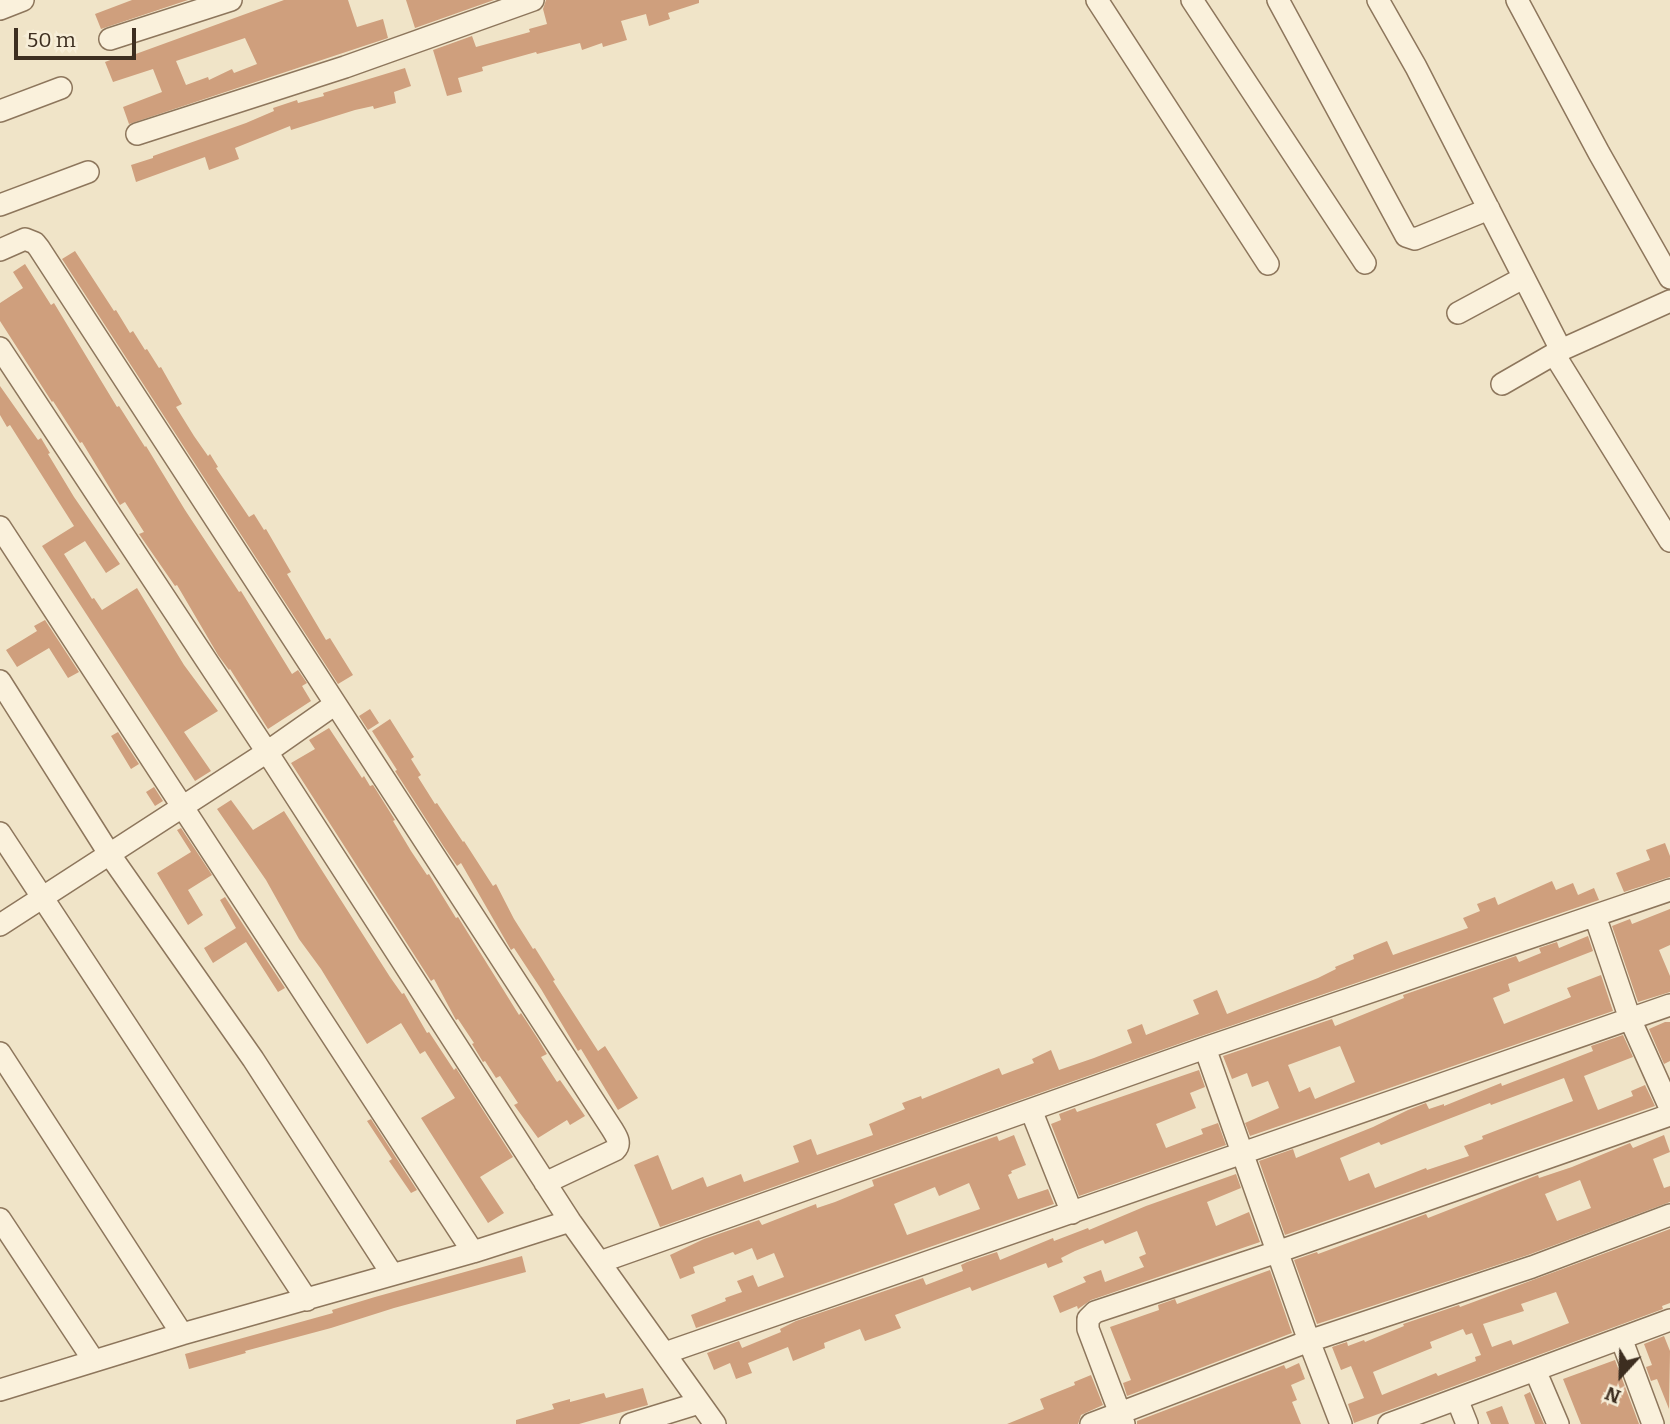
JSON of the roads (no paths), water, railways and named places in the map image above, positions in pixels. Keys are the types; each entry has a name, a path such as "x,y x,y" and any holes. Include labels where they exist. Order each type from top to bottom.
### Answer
{"street":[{"path":"0,9 23,0"},
{"path":"110,39 231,0"},
{"path":"137,134 345,67 533,0"},
{"path":"1097,0 1268,264"},
{"path":"1192,0 1365,263"},
{"path":"1279,0 1406,236 1415,239 1489,209"},
{"path":"1378,0 1416,67 1489,209 1558,352 1670,541"},
{"path":"1517,0 1670,278"},
{"path":"0,111 61,88"},
{"path":"0,205 88,172"},
{"path":"0,250 25,239 35,243 618,1139 615,1150 545,1182"},
{"path":"1458,313 1522,278"},
{"path":"1502,384 1558,352 1670,301"},
{"path":"0,348 267,752 570,1221 715,1424"},
{"path":"0,527 473,1252"},
{"path":"0,681 110,855 253,1059 392,1274"},
{"path":"0,925 267,752 334,705"},
{"path":"0,833 307,1300"},
{"path":"600,1262 1205,1048 1670,890"},
{"path":"1595,916 1630,1019 1670,1108"},
{"path":"665,1353 1670,1004"},
{"path":"1205,1048 1341,1424"},
{"path":"0,1052 183,1334"},
{"path":"1031,1110 1072,1213"},
{"path":"1122,1419 1088,1329 1090,1316 1100,1310 1277,1252 1670,1115"},
{"path":"1091,1424 1122,1419 1309,1341 1532,1267 1670,1216"},
{"path":"0,1219 94,1361"},
{"path":"2,1386 473,1252 570,1221"},
{"path":"1389,1424 1670,1320"},
{"path":"1621,1338 1653,1424"},
{"path":"1535,1370 1558,1424"},
{"path":"1457,1399 1467,1424"},
{"path":"631,1424 699,1403"}]}
